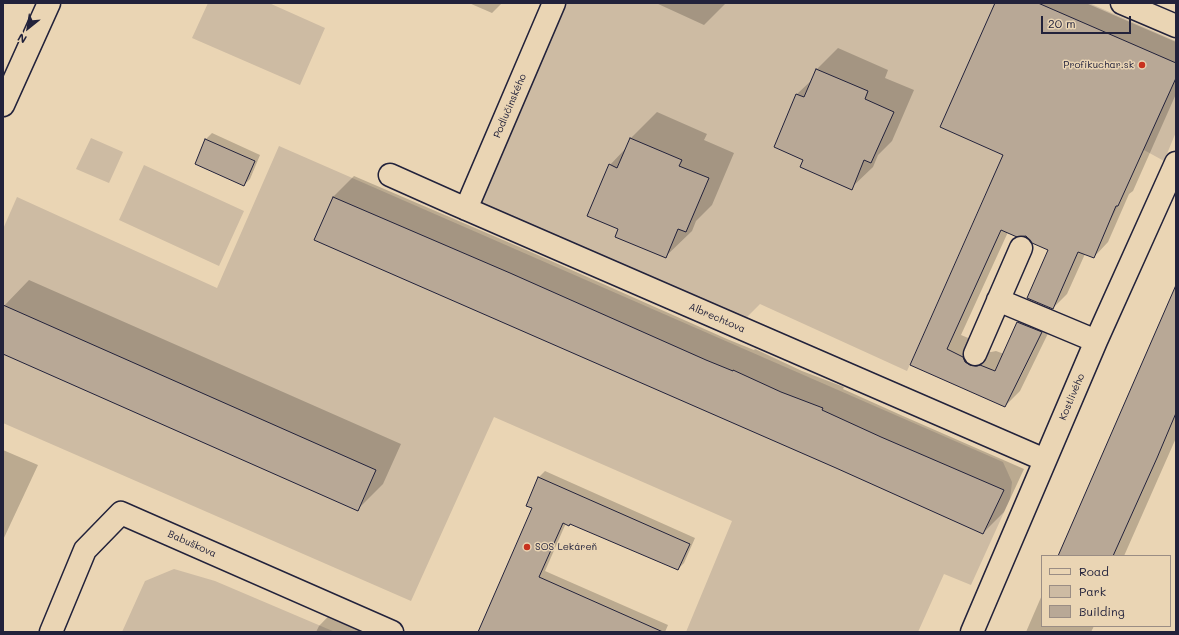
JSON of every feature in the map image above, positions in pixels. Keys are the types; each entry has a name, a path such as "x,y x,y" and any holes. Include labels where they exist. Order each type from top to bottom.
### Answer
{"street":[{"path":"3,105 49,3"},
{"name":"Podlučinského","path":"466,209 554,3"},
{"path":"1122,3 1176,26"},
{"name":"Kostlivého","path":"972,632 1096,341 1176,163"},
{"name":"Albrechtova","path":"390,175 1045,460"},
{"path":"975,354 1021,248"},
{"path":"998,300 1096,341"},
{"name":"Babuškova","path":"51,632 85,550 121,513 392,632"}],"green space":[{"path":"208,3 269,3 325,28 300,85 192,38"},
{"path":"564,3 1089,3 1176,41 1176,132 1164,161 1144,150 965,71 940,127 1118,206 1109,223 1103,221 1086,234 987,190 907,371 760,304 745,319 477,203"},
{"path":"91,138 123,152 109,183 76,169"},
{"path":"279,146 1003,462 1012,482 1010,499 971,585 944,574 918,632 686,632 732,521 494,417 411,601 3,423 3,229 17,197 217,288"},
{"path":"144,165 244,211 219,266 119,220"},
{"path":"174,569 215,581 335,632 122,632 145,581"}],"building":[{"path":"995,3 1038,3 1176,63 1176,78 1118,206 1116,206 1094,258 1078,252 1053,309 1027,298 1048,250 1032,243 1026,236 1017,237 1001,230 947,349 963,357 965,362 970,365 980,365 995,371 1017,322 1042,332 1005,407 910,365 1003,155 940,127"},
{"path":"816,69 868,91 865,99 894,112 871,163 864,160 852,190 800,167 803,160 774,147 796,94 804,97"},
{"path":"630,138 682,160 679,166 709,178 686,232 678,229 666,258 615,237 618,229 587,216 609,164 617,168"},
{"path":"205,139 255,161 244,186 195,164"},
{"path":"333,197 510,273 706,360 823,408 822,410 881,437 1004,490 983,534 836,468 314,240"},
{"path":"1176,285 1176,413 1157,458 1113,555 1058,555"},
{"path":"3,305 376,470 358,511 3,354"},
{"path":"538,477 690,544 678,570 570,524 569,526 563,523 539,577 663,632 478,632 532,508 526,506"}],"place":[{"name":"Profikuchar.sk","path":"1142,65"},
{"name":"SOS Lekáreň","path":"527,547"}]}
